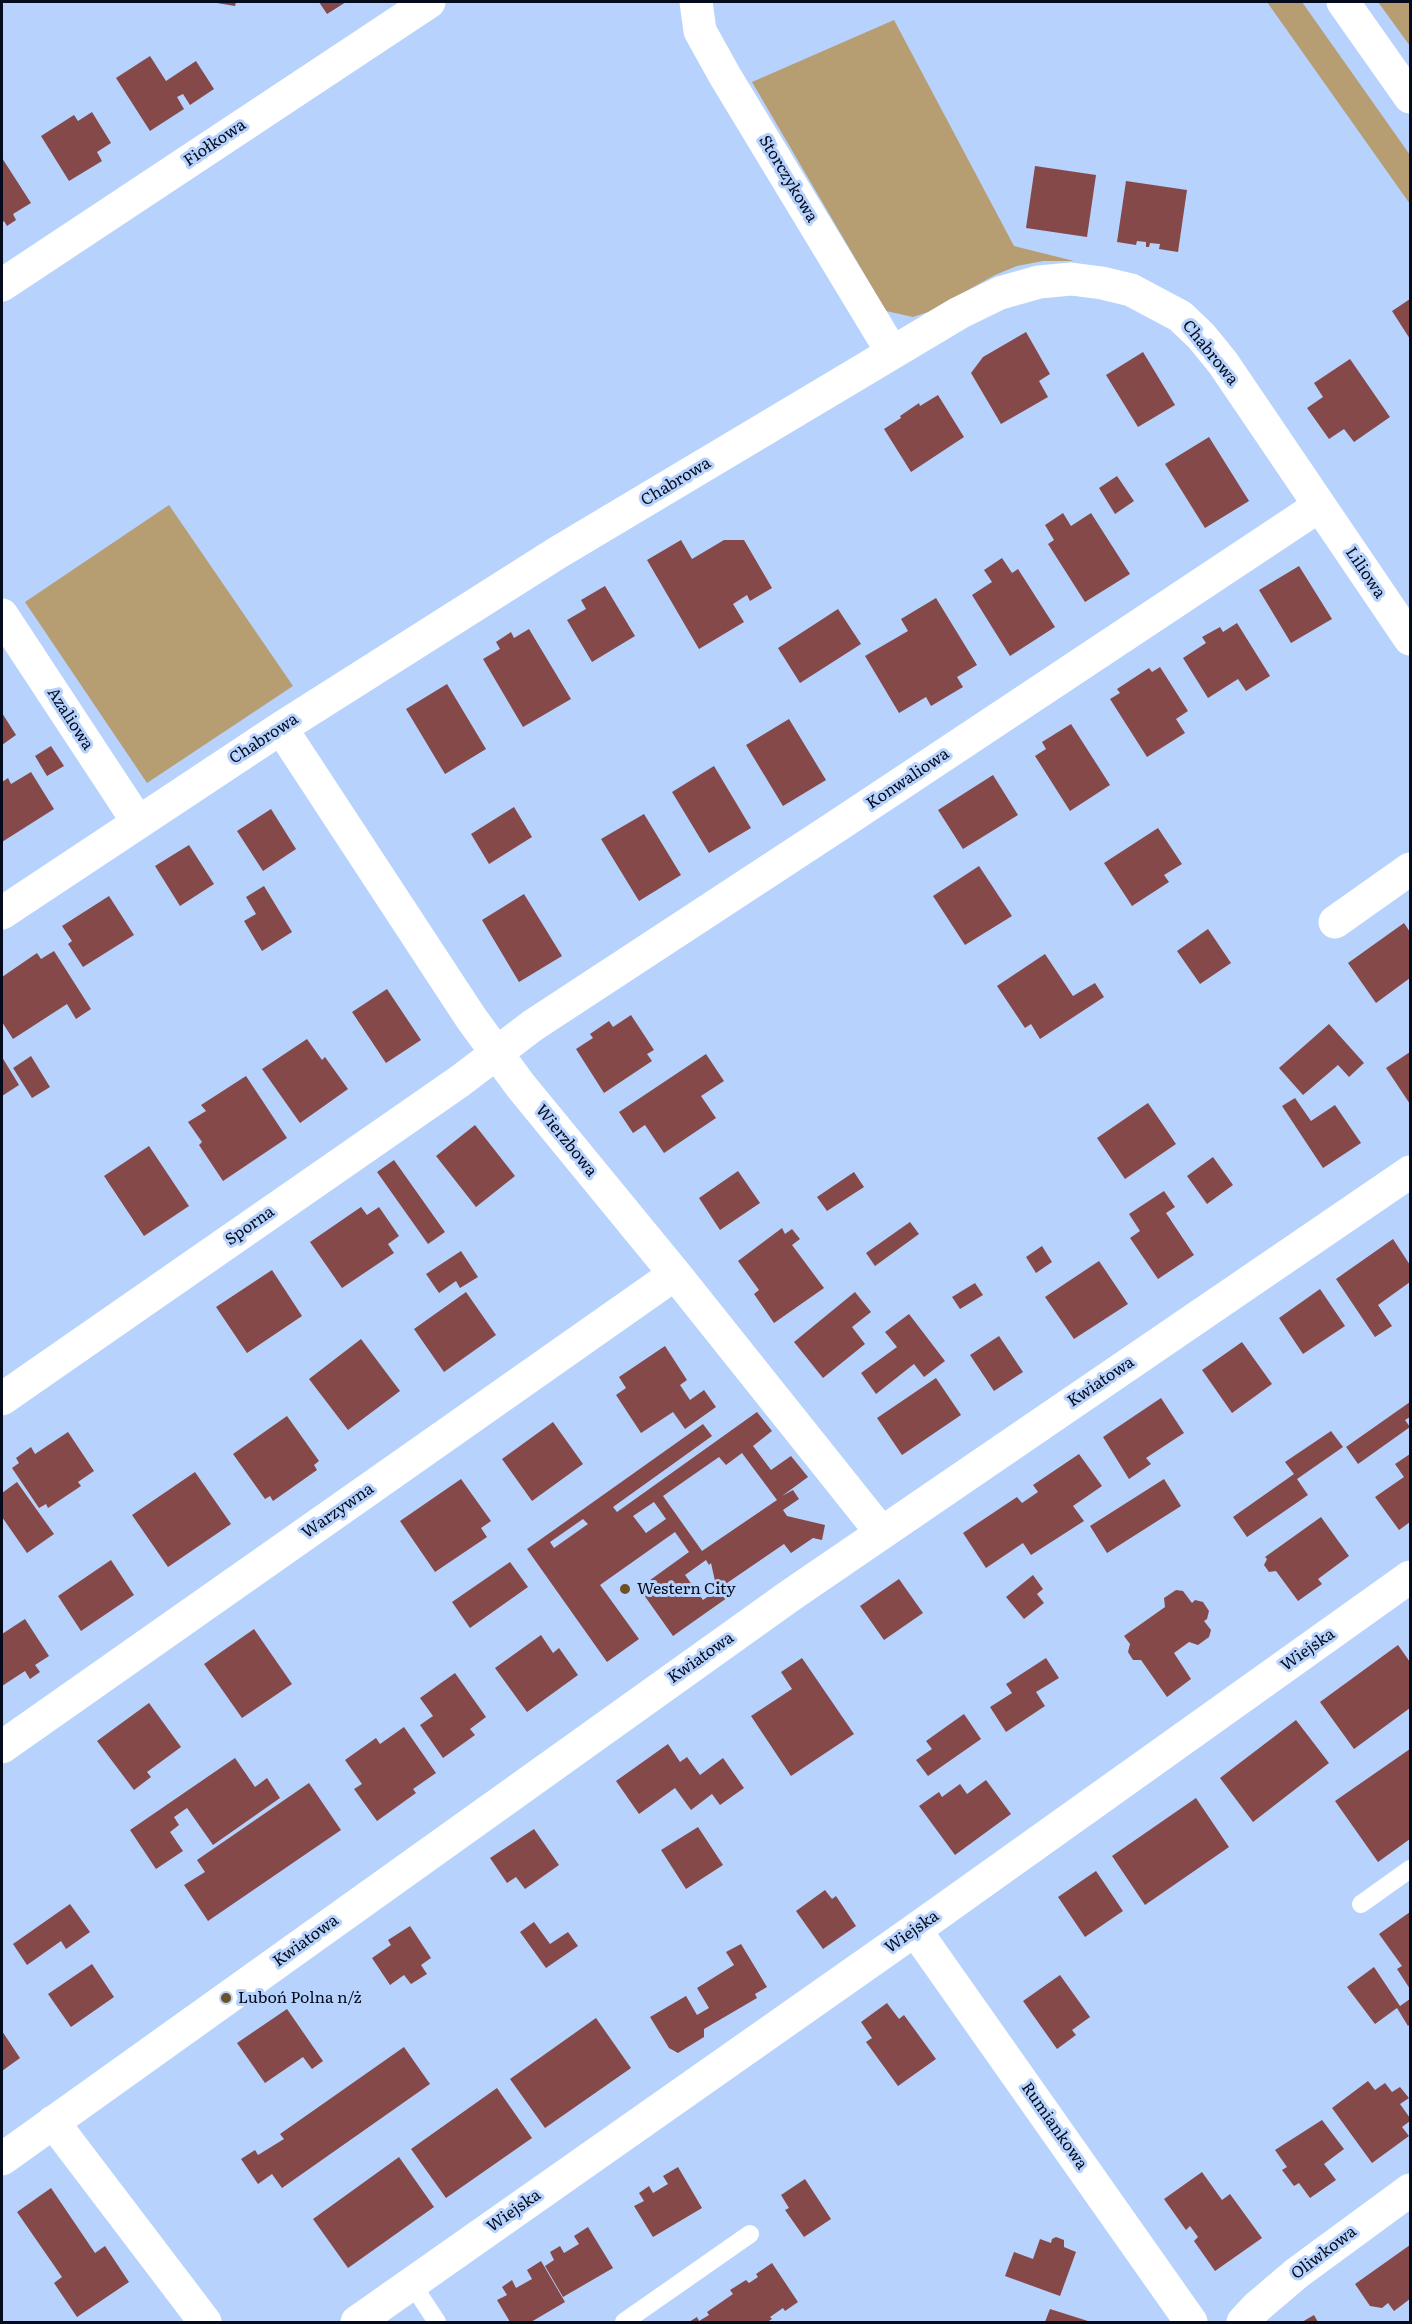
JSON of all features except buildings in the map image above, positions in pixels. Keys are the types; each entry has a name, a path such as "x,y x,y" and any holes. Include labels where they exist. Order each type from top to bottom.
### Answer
{"street":[{"name":"Fiołkowa","path":"2,285 429,2"},
{"name":"Storczykowa","path":"696,2 700,31 725,76 892,352"},
{"path":"1343,2 1410,97"},
{"name":"Chabrowa","path":"2,913 281,728 557,553 958,313 1000,293 1039,282 1071,279 1131,290 1180,316 1201,336 1222,363 1319,506"},
{"name":"Liliowa","path":"1319,506 1410,639"},
{"name":"Konwaliowa","path":"497,1052 532,1026 1319,506"},
{"name":"Azaliowa","path":"2,615 138,822"},
{"name":"Wierzbowa","path":"281,728 471,1018 520,1085 675,1274 881,1532"},
{"path":"1335,922 1410,869"},
{"name":"Sporna","path":"2,1399 460,1081 497,1052"},
{"name":"Kwiatowa","path":"2,2159 587,1739 881,1532 1410,1172"},
{"name":"Warzywna","path":"2,1747 675,1274"},
{"name":"Wiejska","path":"357,2322 915,1930 1410,1577"},
{"name":"Rumiankowa","path":"915,1930 1191,2322"},
{"path":"53,2122 205,2322"},
{"name":"Oliwkowa","path":"1243,2322 1297,2273 1410,2190"}],"lane":[{"path":"1361,1904 1410,1869"},
{"path":"624,2322 750,2234"},
{"path":"412,2284 437,2322"}],"shaded area":[{"path":"1267,2 1302,2 1410,155 1410,204"},
{"path":"1378,2 1410,2 1410,46"},
{"path":"894,20 1014,246 1074,261 1043,261 1017,266 995,275 928,312 913,317 886,311 752,82"},
{"path":"169,505 293,686 147,783 25,602"}],"place":[{"name":"Western City","path":"625,1589"},
{"name":"Luboń Polna n/ż","path":"226,1998"}]}
